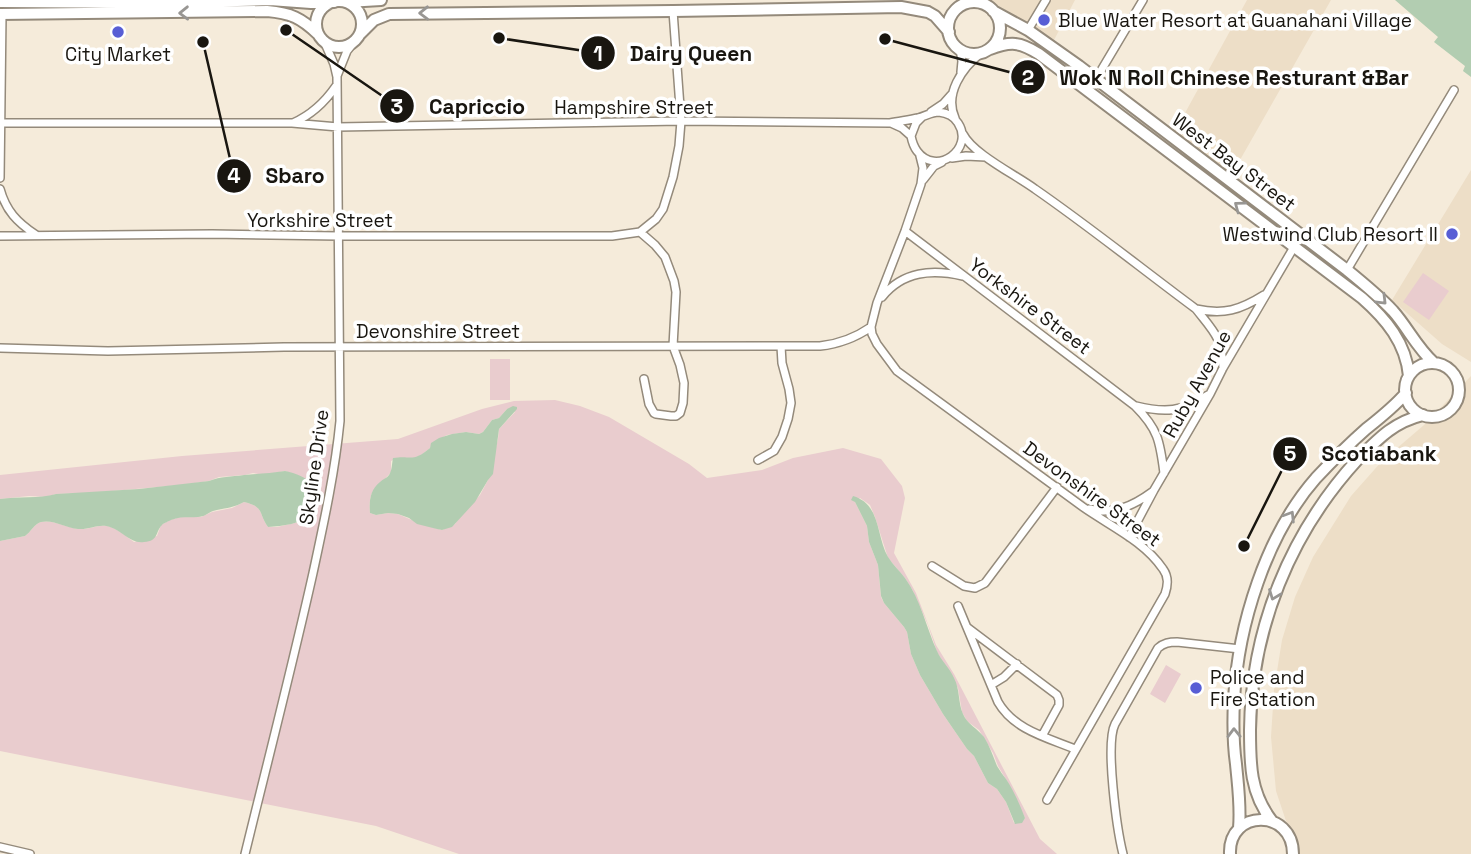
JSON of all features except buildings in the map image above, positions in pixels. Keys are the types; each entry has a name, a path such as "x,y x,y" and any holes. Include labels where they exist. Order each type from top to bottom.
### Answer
{"main road":[{"path":"0,2 161,3 270,0 311,3 381,0"},
{"path":"1,15 267,11 298,17 331,46 340,47 357,38 374,20 388,14 901,7 929,12 941,22 954,45 960,49 971,54 985,51 998,40 1000,28 997,16 984,4 958,0"},
{"path":"321,38 316,25 320,12 326,5 339,1 353,6 360,14 362,24 357,38"},
{"path":"949,32 951,18 956,10 969,3 978,3"},
{"name":"West Bay Street","path":"993,11 1028,30 1096,79 1348,270 1387,304 1419,349 1434,363"},
{"name":"West Bay Street","path":"985,51 1005,43 1015,43 1039,54 1294,247 1379,313 1403,348 1409,376"},
{"path":"1434,363 1449,369 1456,377 1459,396 1446,413 1433,417 1423,415 1409,404 1406,393 1409,376 1422,365 1434,363"},
{"path":"1239,828 1240,805 1234,746 1236,671 1253,597 1265,565 1290,514 1315,479 1406,393"},
{"path":"1272,821 1261,808 1254,786 1250,753 1253,682 1267,614 1298,543 1344,475 1383,435 1399,423 1423,415"},
{"path":"1228,852 1231,839 1239,828 1247,822 1257,820 1272,821 1280,825 1289,835 1293,854"}],"street":[{"path":"1028,30 1046,0"},
{"path":"1096,79 1143,0"},
{"path":"644,379 649,404 654,413 676,416 680,413 683,403 683,376 673,346 676,292 671,269 655,245 640,232 656,219 663,209 676,161 681,121 673,12"},
{"path":"0,178 1,15"},
{"name":"Skyline Drive","path":"321,38 337,77"},
{"name":"Skyline Drive","path":"245,854 306,603 331,487 340,421 337,77 340,64 357,38"},
{"path":"960,49 961,73"},
{"path":"911,136 916,123 943,104 953,91 961,73 985,51"},
{"path":"292,123 305,118 316,109 337,86"},
{"path":"1348,270 1454,90"},
{"path":"953,91 951,105 964,137 986,157 1035,189 1196,309 1220,343 1223,368"},
{"path":"925,115 945,113 955,119"},
{"name":"Hampshire Street","path":"0,123 292,123 338,127 681,121 890,123 925,115"},
{"path":"871,327 877,303 921,184 923,168 911,136 890,123"},
{"path":"921,184 934,166 947,160 960,148 961,129"},
{"path":"919,154 929,161 967,156 986,157"},
{"path":"0,188 10,212 37,235"},
{"name":"Yorkshire Street","path":"905,231 1135,405 1156,432 1164,473"},
{"name":"Yorkshire Street","path":"0,236 612,236 640,232"},
{"name":"Ruby Avenue","path":"1129,537 1294,247"},
{"path":"877,303 890,287 918,274 948,273 966,277"},
{"path":"1196,309 1211,312 1233,310 1266,295"},
{"name":"Devonshire Street","path":"0,348 108,351 339,347 820,346 848,340 871,327 877,344 897,372 1084,508 1129,537 1162,568 1167,578 1166,594 1047,800"},
{"path":"758,460 774,451 782,438 788,419 791,403 781,346"},
{"name":"Yorkshire Street","path":"1135,405 1154,410 1176,409 1193,405 1210,394"},
{"path":"932,566 964,586 975,588 985,583 1057,487"},
{"path":"1084,508 1110,512 1127,507 1154,490"},
{"path":"958,606 1003,712 1018,725 1075,749"},
{"path":"968,628 1052,690 1059,700 1059,705 1042,736"},
{"path":"1123,854 1119,837 1111,737 1115,724 1158,648 1163,644 1177,642 1240,649"},
{"path":"991,685 1017,664"},
{"path":"0,847 30,854"}],"shaded area":[{"name":"Blue Water Resort at Guanahani Village","path":"989,0 1075,0 1054,40"},
{"path":"1247,0 1331,0 1232,174 1174,133"},
{"path":"1395,0 1471,0 1471,77 1463,71 1465,66 1434,42 1438,37"},
{"name":"Westwind Club Resort II","path":"1471,170 1471,362 1442,344 1392,300"},
{"path":"1423,273 1449,291 1429,320 1403,302"},
{"path":"490,359 510,359 510,400 490,400"},
{"path":"1471,376 1471,854 1297,854 1276,791 1271,737 1274,690 1282,640 1295,597 1313,557 1351,496 1382,461 1424,425"},
{"path":"555,400 609,417 689,464 707,478 762,470 793,458 843,448 881,459 902,486 905,498 894,553 916,593 936,645 954,674 1040,839 1057,854 459,854 376,826 0,751 0,541 25,536 36,524 46,521 79,529 107,526 134,542 157,536 161,525 170,520 201,517 244,502 258,508 268,527 277,527 299,522 299,476 285,471 263,475 253,473 181,485 0,499 0,475 182,456 398,439 482,409 514,401","holes":["507,409 515,412 499,429 488,480 480,495 455,524 442,530 398,514 370,513 372,493 391,472 391,461 418,457 430,448 432,443 447,435 466,432 479,434","860,498 870,505 888,558 913,591 937,652 958,688 962,712 967,721 979,730 993,753 1025,818 1014,823 1006,802 997,789 988,783 974,756 943,714 920,675 911,654 907,632 881,597 878,565 869,542 867,526 855,502"]},
{"path":"513,406 517,409 499,429 493,474 475,502 452,527 442,530 417,524 398,514 370,513 372,492 389,475 393,458 412,458 430,448 431,443 439,438 452,434 479,434 492,420 499,418"},
{"path":"285,471 307,479 314,487 317,498 313,512 291,524 268,527 258,508 244,502 202,516 171,520 162,524 154,538 149,541 135,541 106,526 78,529 46,521 36,524 25,536 0,541 0,499 139,489"},
{"path":"853,496 869,506 888,557 911,586 939,655 956,682 963,714 986,741 1019,803 1025,818 1022,823 1015,824 1006,802 997,789 988,783 974,756 943,714 920,675 911,654 907,632 881,596 878,565 869,542 867,526 855,502 851,500"},
{"path":"1166,665 1181,674 1165,703 1150,694"}],"place":[{"name":"Blue Water Resort at Guanahani Village","path":"1044,20"},
{"name":"Capriccio","path":"286,30"},
{"name":"City Market","path":"118,32"},
{"name":"Dairy Queen","path":"499,38"},
{"name":"Wok N Roll Chinese Resturant &Bar","path":"885,39"},
{"name":"Sbaro","path":"203,42"},
{"name":"Westwind Club Resort II","path":"1452,234"},
{"name":"Scotiabank","path":"1244,546"},
{"name":"Police and Fire Station","path":"1196,688"}]}
